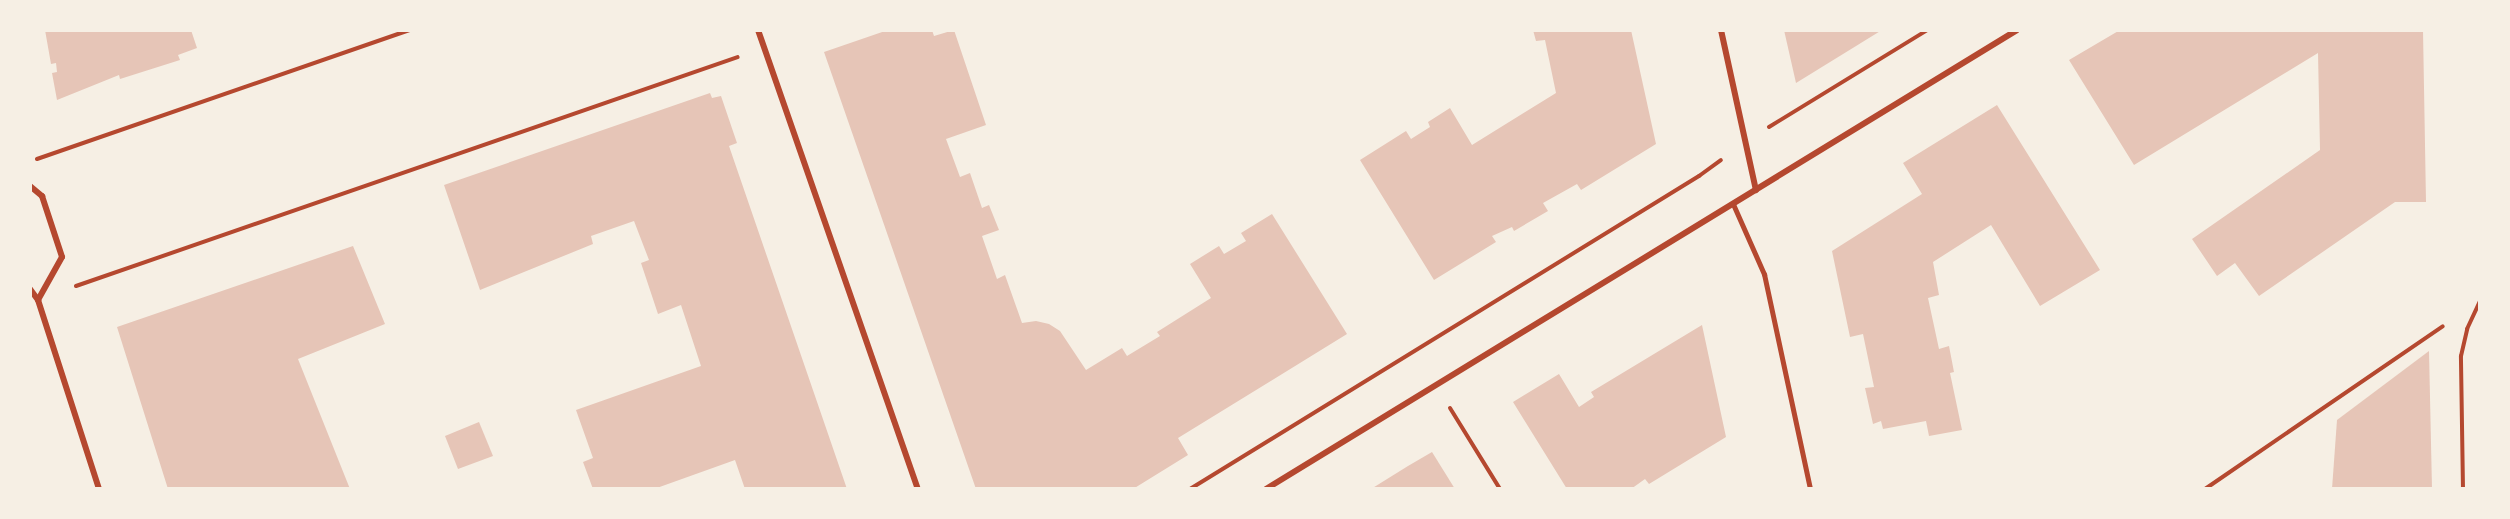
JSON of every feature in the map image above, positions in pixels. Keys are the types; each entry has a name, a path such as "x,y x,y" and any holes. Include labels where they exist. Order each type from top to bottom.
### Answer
{"street":[{"path":"758,30 918,489"},
{"path":"1721,30 1756,190"},
{"path":"1266,489 2017,30"},
{"path":"30,186 42,196 62,257 38,300"},
{"path":"1733,204 1764,274 1810,489"},
{"path":"30,289 38,300 99,489"}],"path":[{"path":"30,161 410,30"},
{"path":"1759,133 1927,30"},
{"path":"38,300 764,48"},
{"path":"1190,489 1679,189 1722,159"},
{"path":"2463,489 2461,356 2467,329 2480,301"},
{"path":"2205,489 2443,326"},
{"path":"1435,386 1500,489"}],"building":[{"path":"45,30 191,30 197,48 178,55 180,60 120,79 119,75 57,100 52,73 57,72 56,63 51,64"},
{"path":"888,30 932,30 934,36 954,30 986,125 946,139 960,177 970,173 982,208 989,205 999,230 982,236 997,279 1005,275 1022,323 1036,321 1049,324 1060,331 1086,370 1122,348 1127,356 1160,336 1157,332 1211,298 1190,264 1219,246 1224,254 1246,241 1241,233 1272,214 1347,334 1178,438 1188,455 1133,489 976,489 824,52"},
{"path":"1533,30 1631,30 1656,144 1581,190 1577,184 1543,203 1548,211 1514,231 1512,227 1492,236 1496,242 1434,280 1360,160 1406,131 1411,139 1430,127 1428,122 1450,108 1472,145 1556,93 1545,40 1536,41"},
{"path":"1784,30 1882,30 1796,83"},
{"path":"2120,30 2423,30 2426,202 2395,202 2259,296 2235,263 2217,276 2192,239 2320,150 2318,53 2134,165 2069,60"},
{"path":"710,93 712,98 721,96 737,143 729,146 847,489 745,489 735,460 654,489 593,489 583,462 593,458 576,410 701,366 681,305 658,314 641,263 649,260 634,221 591,236 593,244 480,290 444,185"},
{"path":"1997,105 2100,270 2040,306 1991,225 1933,262 1939,295 1928,298 1939,349 1949,346 1954,372 1950,373 1962,430 1929,436 1926,421 1883,429 1881,421 1873,424 1865,388 1874,387 1863,334 1850,337 1832,251 1922,194 1903,163"},
{"path":"353,246 385,324 298,359 350,489 168,489 117,327"},
{"path":"1702,325 1726,437 1649,484 1645,479 1631,489 1567,489 1513,402 1559,374 1579,407 1594,397 1591,392"},
{"path":"2429,351 2432,489 2332,489 2337,420"},
{"path":"479,422 493,456 458,469 445,436"},
{"path":"1432,452 1455,489 1371,489 1408,466"}]}
